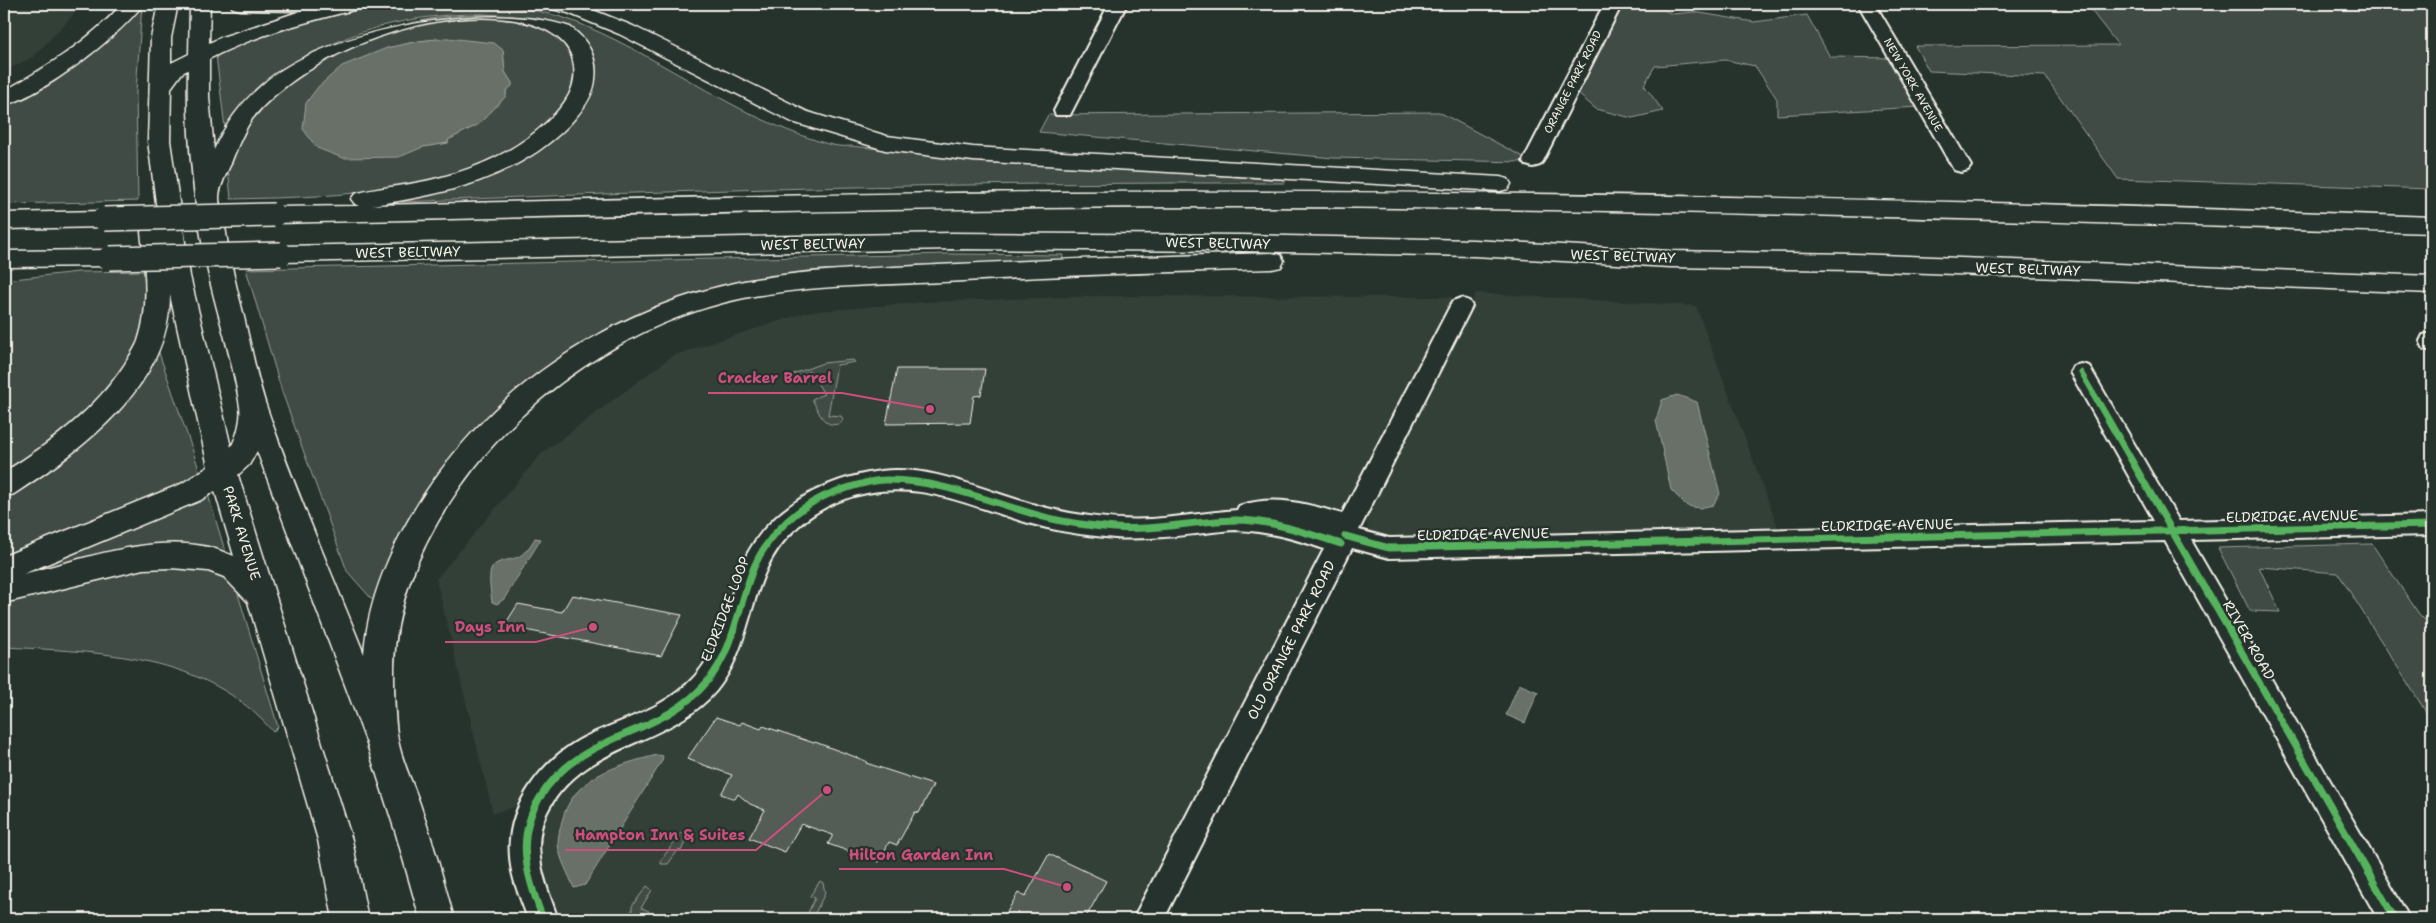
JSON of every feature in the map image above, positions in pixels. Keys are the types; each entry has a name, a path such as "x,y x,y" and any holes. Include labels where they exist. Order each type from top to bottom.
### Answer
{"highway":[{"path":"4,99 73,57 116,22 133,4"},
{"path":"4,486 30,470 86,427 114,398 134,373 151,342 159,293 146,167 142,79 150,4"},
{"name":"PARK AVENUE","path":"168,4 161,38 160,141 178,276 223,472 335,840 350,919"},
{"path":"200,4 198,97 207,195 222,278 254,409 382,742 437,919"},
{"path":"240,4 280,6 320,4"},
{"path":"159,90 164,80 175,69 198,55 263,28 355,4"},
{"path":"555,4 575,9 626,30 800,118 865,138 937,151 1345,177 1530,185 1792,192 1930,207"},
{"path":"207,195 220,166 224,148 230,135 263,94 311,59 372,31 440,13 494,11 532,18 551,24 564,31 580,49 586,75 576,102 548,134 507,160 441,184 274,215"},
{"path":"4,221 1062,200 1458,201 1930,207 2432,225"},
{"name":"WEST BELTWAY","path":"4,259 952,241 1252,243 1474,248 1568,254 2013,268 2432,285"},
{"path":"382,742 379,668 384,619 404,560 430,508 451,475 497,422 547,380 579,357 608,340 666,313 718,296 761,286 903,275 1077,266 1568,254"},
{"path":"4,274 97,258"},
{"path":"4,569 191,492 223,472 239,457 248,442 254,409"},
{"path":"4,591 143,557 170,556 208,560 234,568 261,597"}],"street":[{"path":"1063,112 1118,4"},
{"name":"ORANGE PARK ROAD","path":"1533,161 1613,4"},
{"name":"NEW YORK AVENUE","path":"1866,4 1961,166"},
{"name":"OLD ORANGE PARK ROAD","path":"1148,919 1461,306"},
{"name":"RIVER ROAD","path":"2082,372 2395,919"},
{"name":"ELDRIDGE LOOP","path":"543,919 525,864 524,846 526,827 542,793 581,754 597,745 655,723 688,700 706,683 726,650 756,562 781,526 802,509 835,492 882,480 927,482 1047,518 1100,526 1157,529 1236,520 1345,536"},
{"name":"ELDRIDGE AVENUE","path":"1345,536 1389,548 2432,525"}],"shaded area":[{"path":"138,4 142,4 136,92 138,201 4,204 4,104 126,18"},
{"path":"390,4 506,6 529,9 573,21 631,48 744,111 803,136 833,145 1005,162 1285,180 1285,183 843,187 401,202 403,196 479,176 582,100 572,31 542,21 509,16 474,14 437,16 401,22 366,31 334,43 299,64 227,129 225,128 216,55 301,23 345,11"},
{"path":"1621,4 1650,4 1673,14 1694,12 1754,22 1807,15 1830,57 1892,58 1919,107 1777,115 1777,99 1755,66 1725,60 1655,66 1644,85 1663,111 1632,118 1596,109 1577,93"},
{"path":"2086,4 2430,4 2432,6 2432,189 2118,179 2045,76 1929,71 1915,46 2118,45"},
{"path":"83,5 33,57 4,72 4,7"},
{"path":"481,14 506,16 532,22 555,33 571,52 576,68 574,85 567,101 535,135 504,155 468,170 429,181 389,189 307,197 231,199 228,168 236,137 273,91 365,37 410,23 440,17","holes":["447,38 503,50 505,72 512,83 506,91 506,96 479,124 448,140 448,143 423,147 387,48 419,41"]},
{"path":"447,38 494,43 503,50 505,72 512,86 506,91 506,96 479,124 448,140 448,143 423,147 399,157 343,158 317,148 303,129 306,103 318,87 342,66 387,48 419,41"},
{"path":"1439,112 1527,159 1523,162 1334,158 1039,132 1048,115"},
{"path":"949,254 1063,255 1062,263 701,295 511,402 377,605 347,571 282,392 246,269"},
{"path":"146,271 151,318 117,386 20,470 4,479 4,280 78,272"},
{"path":"1476,293 1696,306 1779,530 1384,540 1369,531 1365,518"},
{"path":"1098,296 1452,297 1344,511 1333,513 1254,504 1199,516 1132,519 1089,516 1020,499 940,475 920,472 876,473 828,485 786,510 739,576 709,661 675,700 526,804 493,813 436,579 541,454 672,356 807,312 926,302"},
{"path":"157,347 200,472 197,478 4,562 4,492 30,476"},
{"path":"853,360 855,362 837,365 828,415 841,416 843,419 841,423 830,424 820,414 812,399 824,394 810,371 796,376 793,374 823,363"},
{"path":"1677,395 1697,402 1720,494 1713,505 1700,508 1687,506 1671,490 1656,420 1662,400"},
{"path":"903,488 929,492 1043,526 1130,538 1178,537 1242,529 1289,533 1319,547 1321,556 1134,919 557,919 538,861 537,836 551,799 578,769 696,707 769,559 789,530 812,511 844,498"},
{"path":"207,491 278,727 273,732 246,706 216,686 184,672 149,662 113,655 4,647 4,575"},
{"path":"535,538 541,539 504,599 497,604 492,602 490,589 491,570 497,563 520,556 529,548"},
{"path":"2372,544 2419,614 2432,627 2432,713 2426,712 2338,573 2259,567 2280,612 2250,611 2218,548"},
{"path":"1519,684 1538,692 1525,723 1506,715"},
{"path":"657,755 663,756 662,761 585,885 574,888 562,861 558,844 561,824 568,806 576,793 587,783 613,768"},
{"path":"681,833 689,833 681,851 678,850 668,864 661,864 661,860"},
{"path":"820,881 823,883 825,893 813,917 806,917 815,898 810,896"},
{"path":"647,886 652,890 641,908 649,911 644,919 632,919 632,906"}],"building":[{"path":"897,369 985,369 981,395 974,396 970,423 886,424"},
{"path":"572,595 682,615 661,656 504,626 518,604 562,612"},
{"path":"716,717 740,725 742,722 761,729 763,726 815,742 866,761 866,763 933,785 919,813 915,812 897,845 889,842 879,862 828,844 833,835 801,824 785,852 749,838 765,810 750,804 738,794 735,799 721,794 732,775 687,759"},
{"path":"1049,854 1106,881 1085,919 1003,919 1018,893 1025,897"}],"cycle path":[{"path":"2081,372 2395,919"},
{"path":"543,919 527,874 524,855 526,830 538,800 571,761 599,744 669,714 693,696 706,683 723,658 730,643 755,565 781,526 802,509 835,492 882,480 927,482 1047,518 1075,523 1116,528 1150,529 1236,520 1293,528 1341,544"},
{"path":"1345,536 1389,548 2432,525"}],"place":[{"name":"Cracker Barrel","path":"930,409"},
{"name":"Days Inn","path":"593,627"},
{"name":"Hampton Inn & Suites","path":"827,790"},
{"name":"Hilton Garden Inn","path":"1067,887"}]}
